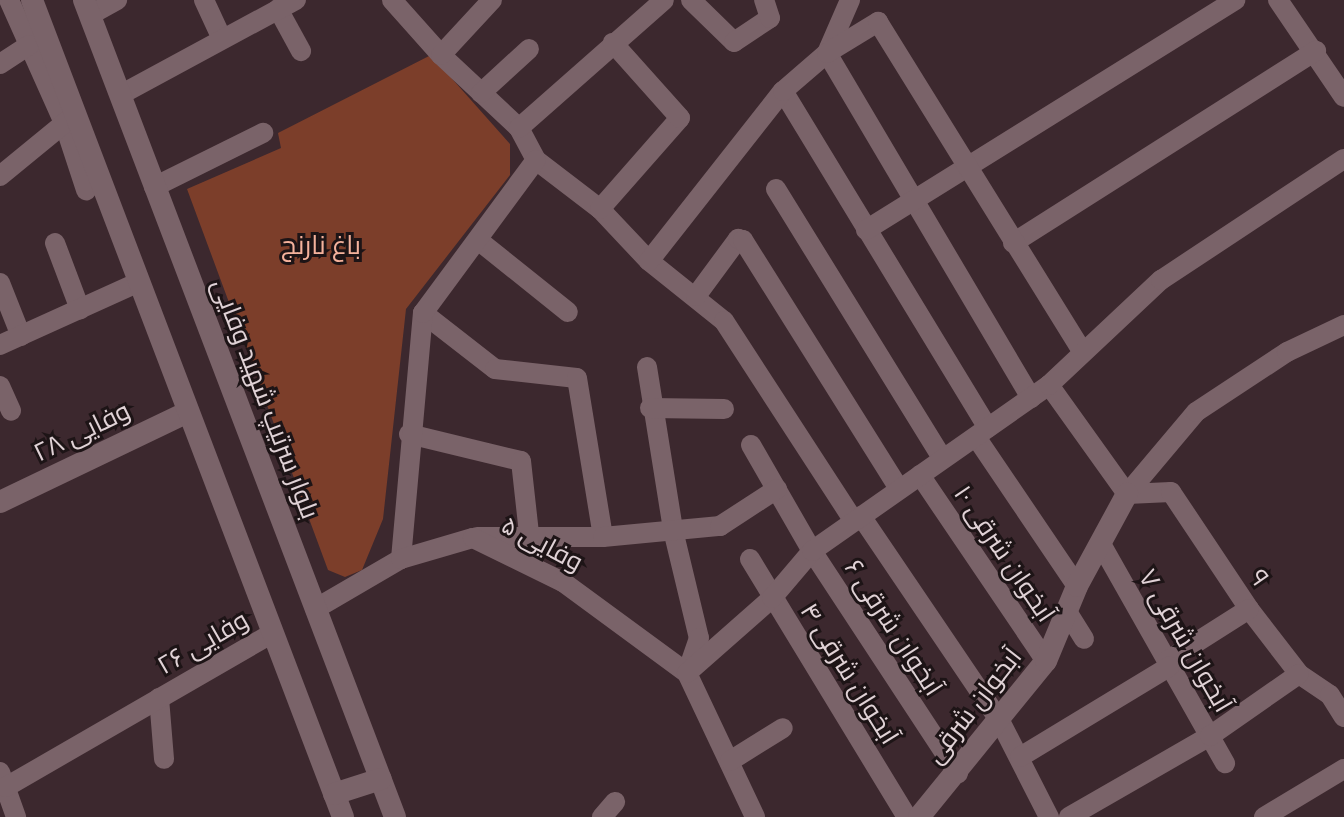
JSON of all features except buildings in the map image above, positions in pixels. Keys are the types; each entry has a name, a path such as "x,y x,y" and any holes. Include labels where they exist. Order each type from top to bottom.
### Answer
{"main road":[{"path":"32,0 70,119 139,282 343,817"},
{"name":"بلوار سرتیپ شهید وفایی","path":"87,7 395,817"},
{"name":"وفایی ۲۸","path":"0,502 188,412"},
{"name":"آبخوان شرقی","path":"919,817 958,773 1046,661 1077,586 1127,494"},
{"path":"334,794 381,779"}],"street":[{"path":"9,0 29,45 70,119 86,190"},
{"path":"87,7 117,0"},
{"path":"204,0 222,39"},
{"path":"392,0 441,55 519,128 536,160 600,209 649,261 724,321 1000,721 1049,817"},
{"path":"441,55 492,0"},
{"path":"691,0 734,42 770,18 764,0"},
{"path":"827,53 850,0"},
{"path":"866,230 965,164 1235,0"},
{"path":"1278,0 1316,51 1344,97"},
{"path":"519,128 658,2"},
{"path":"120,95 287,5 301,51"},
{"path":"649,261 783,91 827,53 878,22 1083,352"},
{"path":"600,209 680,118 613,43"},
{"path":"0,64 29,45"},
{"path":"481,93 529,49"},
{"path":"1013,243 1316,51"},
{"path":"827,53 1031,398"},
{"path":"783,91 982,432 1077,586"},
{"path":"0,176 70,119"},
{"path":"154,187 263,133"},
{"path":"687,673 772,598 812,551 1049,385 1161,280 1344,159"},
{"path":"401,559 409,434 423,313 536,160"},
{"path":"776,189 943,459"},
{"path":"696,296 738,239 743,240 899,489"},
{"path":"478,240 568,312"},
{"path":"55,243 80,309"},
{"path":"0,345 139,282"},
{"path":"0,283 21,336"},
{"path":"423,313 495,369 577,378 603,537"},
{"path":"1049,385 1127,494 1196,412 1275,359 1344,325"},
{"path":"647,367 650,408 673,530 699,638 687,673 755,817"},
{"path":"0,386 11,411"},
{"path":"650,408 724,409"},
{"path":"409,434 521,461 529,534"},
{"name":"آبخوان شرقی ۶","path":"751,445 812,551 958,773"},
{"name":"آبخوان شرقی ۱۰","path":"920,475 1046,661"},
{"path":"473,538 529,534 603,537 720,526 777,489"},
{"name":"۹","path":"1127,494 1171,492 1249,609 1299,674 1330,695 1344,717"},
{"name":"وفایی ۵","path":"315,609 401,559 473,538 563,582 687,673"},
{"name":"آبخوان شرقی ۷","path":"1101,544 1225,763"},
{"name":"آبخوان شرقی ۴","path":"750,559 907,817"},
{"path":"1020,757 1169,664 1249,609"},
{"path":"1066,610 1084,639"},
{"name":"وفایی ۲۶","path":"2,782 273,633"},
{"path":"1069,817 1210,736 1299,674"},
{"path":"159,698 164,759"},
{"path":"730,761 783,728"},
{"path":"1264,817 1344,769"},
{"path":"2,782 16,817"}],"green space":[{"name":"باغ نارنج","path":"431,55 510,144 510,175 406,309 383,519 362,570 345,577 328,570 187,189 281,148 278,133"}]}
